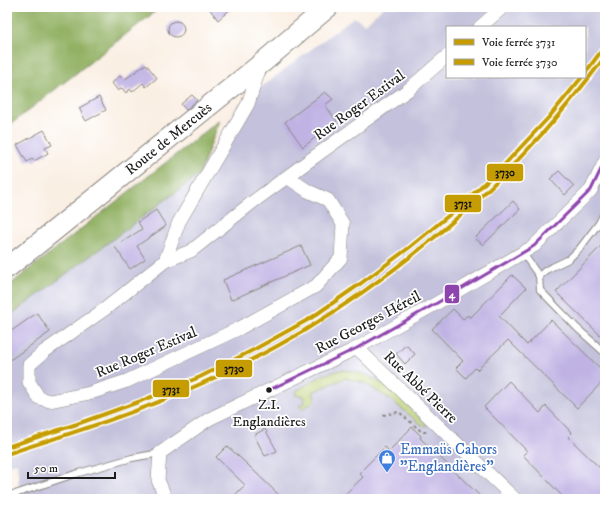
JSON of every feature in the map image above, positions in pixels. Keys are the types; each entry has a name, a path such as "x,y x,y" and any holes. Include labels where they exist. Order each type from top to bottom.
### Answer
{"main road":[{"name":"Route de Mercuès","path":"7,268 262,63 328,7"}],"street":[{"path":"481,26 503,7"},
{"name":"Rue Roger Estival","path":"287,177 308,191 328,200 343,224 341,258 316,286 240,328 127,381 90,393 50,400 39,398 29,382 29,365 45,351 105,309 165,261 191,251 287,177 408,90 446,57"},
{"path":"165,261 179,222 248,104 262,63"},
{"name":"Rue Georges Héreil","path":"160,453 208,419 356,348 437,303 534,246 591,190 605,161"},
{"name":"Rue Abbé Pierre","path":"356,348 515,499"},
{"path":"160,453 158,480 166,499"}],"lane":[{"path":"539,276 546,270 569,259 580,248 599,223 605,211"},
{"path":"522,252 539,276 540,290 577,328 605,353"},
{"path":"7,494 15,494 75,474 132,458 160,453"}],"path":[{"path":"383,415 400,412 422,432 428,432 440,428"}],"shaded area":[{"path":"384,7 605,7 605,499 20,499 17,463 7,465 7,318 198,175 239,104 354,17 365,24"}],"green space":[{"path":"7,7 161,7 7,127"},
{"path":"220,120 199,175 7,318 7,287"},
{"path":"341,370 354,371 378,381 399,397 427,425 424,427 391,400 364,383 345,378 313,392 316,401 302,409 299,406 304,403 303,396 295,395 296,391 323,375"}],"building":[{"path":"208,7 233,7 218,20"},
{"path":"176,21 182,23 184,29 182,35 176,37 170,35 168,29 170,23"},
{"path":"146,64 157,78 146,87 143,83 132,92 130,89 126,93 122,88 118,91 112,83 120,76 124,80"},
{"path":"325,92 333,99 325,105 337,121 303,147 285,122"},
{"path":"192,95 197,100 186,110 181,104"},
{"path":"99,97 106,110 86,121 79,108"},
{"path":"44,130 52,145 45,148 48,153 34,161 32,159 27,162 17,145"},
{"path":"559,171 574,186 565,195 550,179"},
{"path":"513,201 520,209 483,245 475,238"},
{"path":"156,210 166,226 137,246 145,259 130,269 115,247 142,229 138,222"},
{"path":"605,242 605,340 556,292"},
{"path":"301,246 310,265 231,300 223,280"},
{"path":"512,275 526,288 499,316 527,345 551,320 605,373 605,379 577,408 508,340 477,370 475,368 466,378 456,368 463,361 432,329 453,309 463,319 468,315 470,318"},
{"path":"37,313 50,332 7,362 7,334"},
{"path":"406,345 415,354 405,364 396,354"},
{"path":"509,381 540,413 546,406 572,433 568,437 605,473 605,499 565,499 523,455 527,451 484,407"},
{"path":"412,427 421,436 420,438 483,499 340,499 363,477 359,473 385,447 389,451"},
{"path":"265,429 277,451 265,456 254,435"},
{"path":"227,446 283,499 231,499 245,485 216,457"}],"rail line":[{"name":"3731","path":"586,72 605,46"},
{"name":"3730","path":"7,454 116,418 180,393 227,372 272,349 335,311 367,289 429,242 488,190 550,125 575,96 605,57"},
{"name":"3731","path":"7,447 141,401 200,377 311,318 410,247 459,207 505,164 549,117 581,78"}],"transit line":[{"name":"4","path":"269,390 357,348 534,246 591,190 605,161"}],"place":[{"name":"Z.I. Englandières","path":"269,390"},
{"name":"Emmaüs Cahors \"Englandières\"","path":"387,473"}]}
